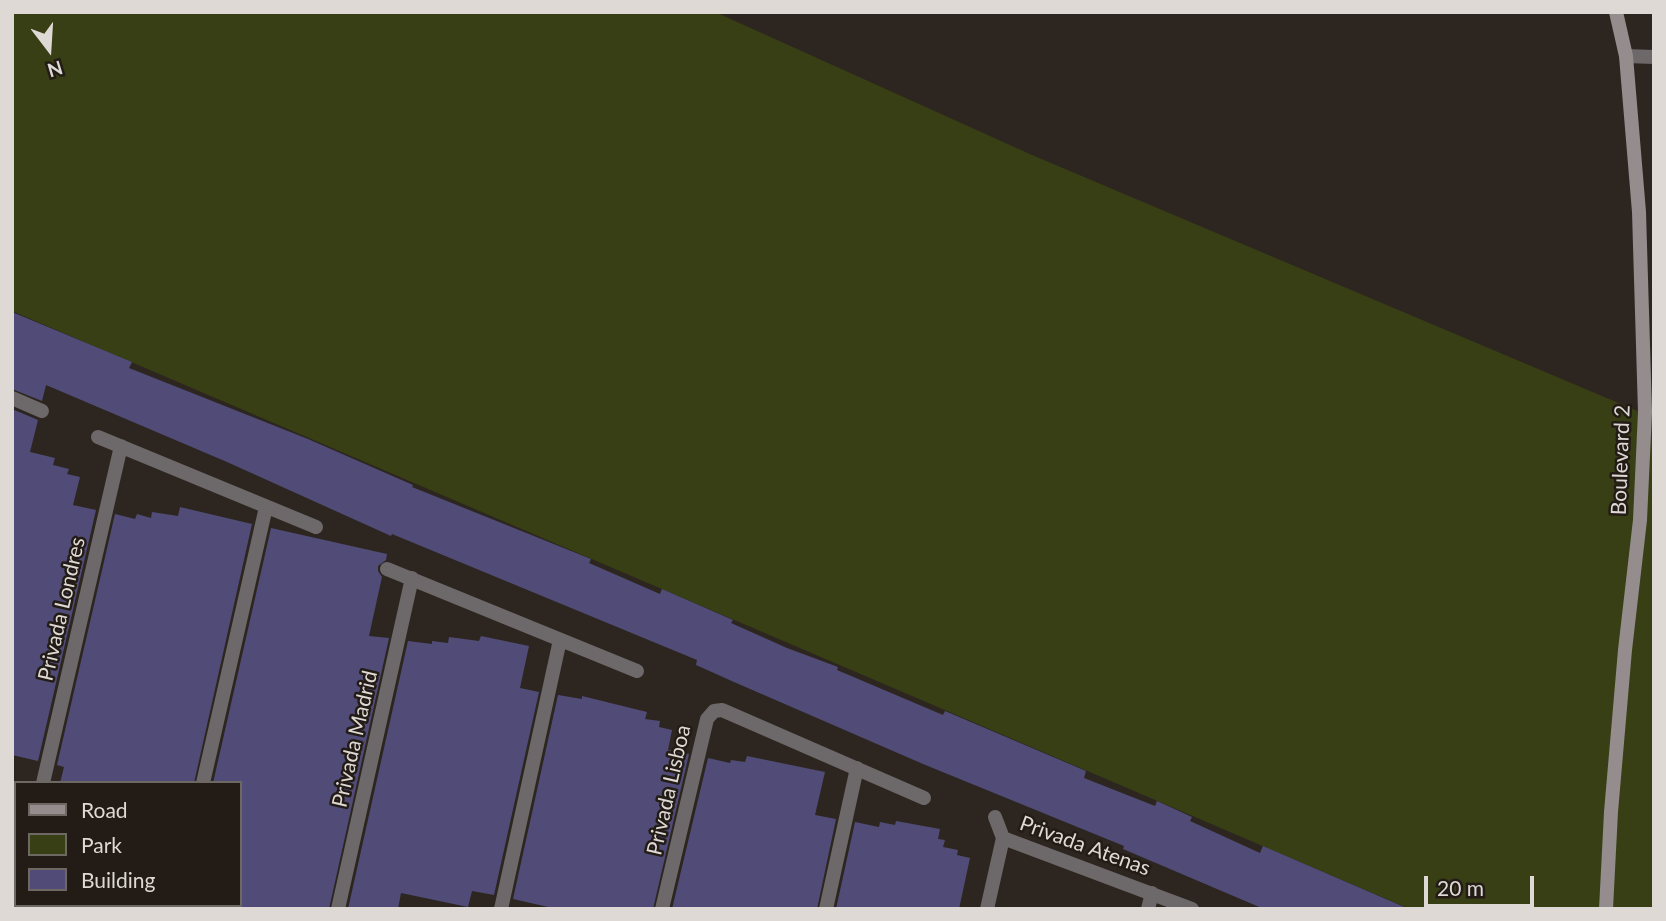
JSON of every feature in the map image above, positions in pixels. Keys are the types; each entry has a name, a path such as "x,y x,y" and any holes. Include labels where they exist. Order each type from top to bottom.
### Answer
{"main road":[{"name":"Boulevard 2","path":"1606,909 1623,677 1640,520 1645,412 1639,212 1626,56 1616,12"}],"street":[{"path":"1626,56 1654,57"},
{"path":"12,398 42,411"},
{"path":"98,437 316,527"},
{"name":"Privada Londres","path":"43,781 121,446"},
{"path":"203,781 266,507"},
{"path":"387,569 638,671"},
{"name":"Privada Madrid","path":"338,909 412,578"},
{"path":"501,909 560,640"},
{"name":"Privada Lisboa","path":"662,909 707,719 713,711 722,710 924,798"},
{"path":"826,909 857,768"},
{"name":"Privada Atenas","path":"988,909 1003,838 995,817"},
{"name":"Privada Atenas","path":"1003,838 1192,909"},
{"name":"Privada Atenas","path":"1148,909 1152,894"}],"green space":[{"path":"12,12 715,12 1032,155 1654,418 1654,909 1410,909 12,311"}],"building":[{"path":"12,312 132,362 129,368 308,439 413,485 412,487 591,559 589,563 660,594 662,589 733,620 731,623 838,667 837,670 943,715 945,711 1086,771 1084,778 1155,806 1157,801 1192,817 1190,821 1260,853 1263,846 1409,909 1264,909 1123,849 1124,846 923,764 734,682 696,665 697,660 392,534 391,536 46,385 42,401 12,389"},
{"path":"12,409 38,420 30,452 55,458 53,465 69,469 67,474 80,477 73,505 96,510 38,761 12,755"},
{"path":"180,507 252,524 194,781 60,781 64,767 57,765 115,514 135,519 137,514 151,518 152,512 178,516"},
{"path":"271,528 387,554 386,560 378,566 382,577 369,636 389,638 329,909 240,909 242,781 213,781"},
{"path":"481,636 529,646 520,688 539,692 494,895 472,891 468,907 401,893 398,909 348,909 408,641 448,643 449,637 479,641"},
{"path":"558,695 582,699 582,696 647,712 645,719 660,721 659,727 672,730 668,750 689,754 653,909 557,909 513,899"},
{"path":"747,756 825,772 815,815 836,819 817,909 672,909 708,758 730,763 731,760 745,762"},
{"path":"896,821 940,829 938,839 945,840 943,847 958,850 957,855 970,858 959,909 836,909 855,822 879,827 880,822 895,825"}]}
